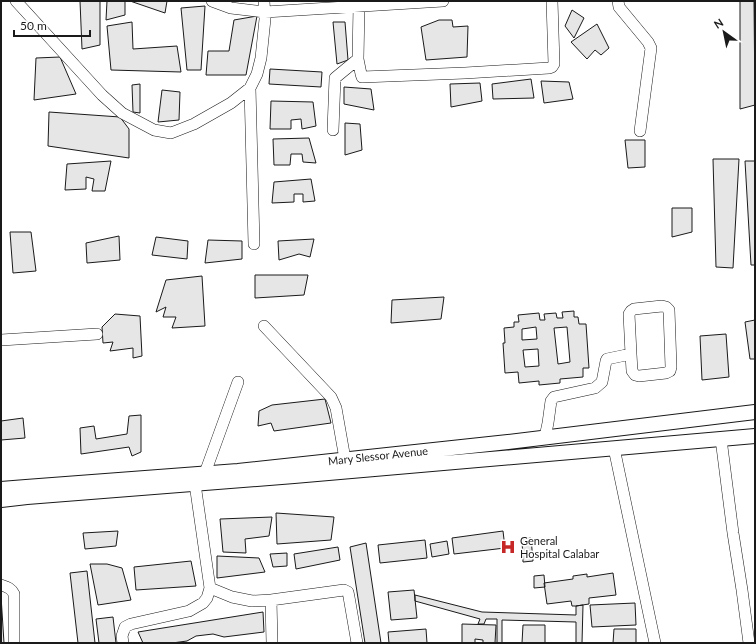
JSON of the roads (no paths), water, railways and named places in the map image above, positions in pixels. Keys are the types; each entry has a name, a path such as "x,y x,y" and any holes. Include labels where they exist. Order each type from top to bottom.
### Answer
{"main road":[{"name":"Mary Slessor Avenue","path":"1,489 238,471 755,412"},
{"name":"Mary Slessor Avenue","path":"1,500 755,436"}],"street":[{"path":"16,1 102,95 122,112 154,130 171,133 194,124 230,103 250,88 257,74 260,58 266,19 264,6"},
{"path":"212,1 231,8 264,6 358,6 381,3 443,1"},
{"path":"358,6 358,59 360,74 362,77 549,68 554,64 552,1"},
{"path":"618,1 619,7 648,42 651,48 640,130"},
{"path":"333,130 335,78 358,59"},
{"path":"250,88 254,244"},
{"path":"662,306 666,307 669,310 672,367 670,371 639,376 635,375 632,371 631,354 629,314 631,311 634,309 662,306"},
{"path":"264,326 331,397 336,408 345,459"},
{"path":"1,340 97,334"},
{"path":"545,437 551,401 554,397 595,388 602,382 607,359 631,354"},
{"path":"205,473 238,382"},
{"path":"721,439 749,643"},
{"path":"614,448 655,643"},
{"path":"123,643 122,636 125,627 131,624 189,611 207,598 210,588 195,484"},
{"path":"1,585 7,586 14,594 14,643"},
{"path":"210,588 232,597 252,601 271,600 344,590 348,592 357,643"},
{"path":"271,600 272,643"}],"place":[{"name":"General Hospital Calabar","path":"508,547"}]}
